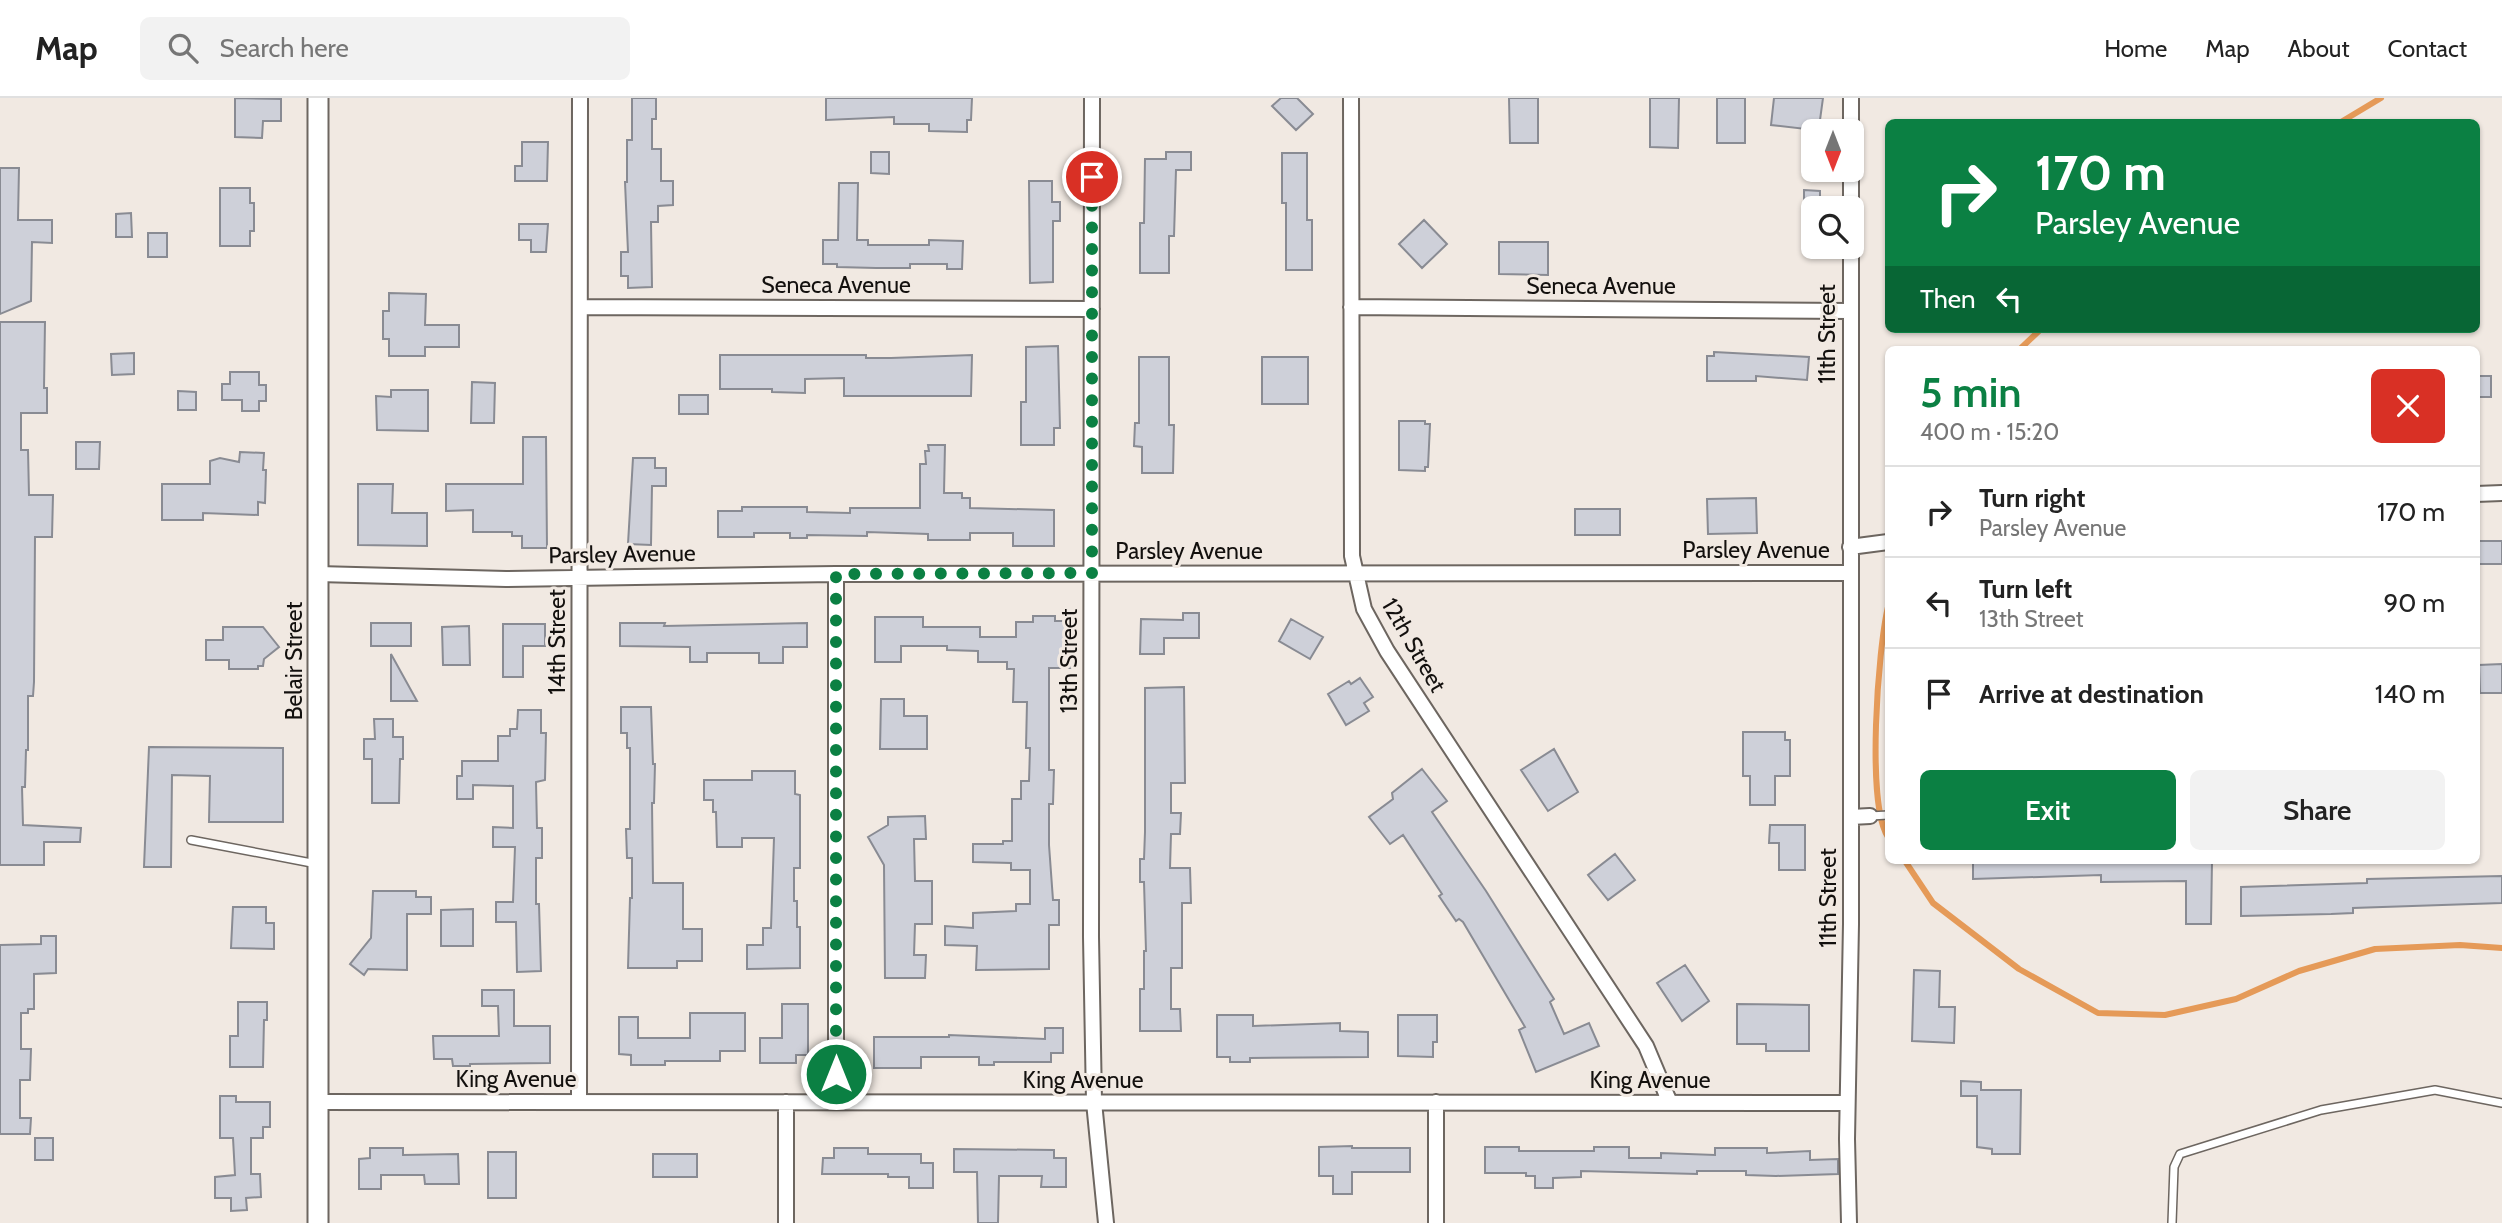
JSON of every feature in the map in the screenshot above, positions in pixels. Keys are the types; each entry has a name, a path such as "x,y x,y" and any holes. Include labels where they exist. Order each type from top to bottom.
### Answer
{"street":[{"name":"Belair Street","path":"318,98 318,1223"},
{"name":"14th Street","path":"579,1102 580,98"},
{"name":"13th Street","path":"1092,98 1091,937 1094,1102 1106,1223"},
{"name":"12th Street","path":"1351,98 1352,556 1364,609 1387,651 1646,1046 1670,1103"},
{"path":"1851,98 1851,119"},
{"name":"11th Street","path":"1849,1223 1847,1103 1851,817 1851,259"},
{"name":"Seneca Avenue","path":"580,307 1092,309"},
{"name":"Seneca Avenue","path":"1351,307 1850,310"},
{"path":"2480,494 2502,493"},
{"name":"Parsley Avenue","path":"1850,547 1885,543"},
{"name":"Parsley Avenue","path":"318,574 482,578 1092,573 1850,573"},
{"path":"836,574 836,1102"},
{"path":"1851,817 1870,816"},
{"name":"King Avenue","path":"318,1102 1847,1103"},
{"path":"786,1102 786,1223"},
{"path":"1436,1102 1436,1223"}],"lane":[{"path":"1870,816 1885,815"},
{"path":"191,840 318,864"},
{"path":"2172,1223 2174,1167 2180,1154 2321,1110 2435,1090 2502,1103"}],"building":[{"path":"235,98 281,99 281,121 263,121 262,138 235,137"},
{"path":"632,98 656,98 656,119 652,119 652,149 661,149 661,181 673,181 673,205 658,206 658,222 651,222 652,287 628,288 628,276 621,276 621,252 628,252 625,182 627,140 632,140"},
{"path":"826,98 972,98 971,120 967,120 967,132 929,131 929,124 894,124 894,117 826,120"},
{"path":"1281,98 1297,98 1313,114 1296,130 1272,106"},
{"path":"1509,98 1538,98 1538,143 1510,143"},
{"path":"1650,98 1679,98 1678,148 1650,147"},
{"path":"1717,98 1745,98 1745,143 1717,143"},
{"path":"1774,98 1823,98 1820,119 1801,119 1801,128 1771,125"},
{"path":"522,142 548,142 547,181 515,181 515,166 522,166"},
{"path":"871,152 889,152 889,174 871,173"},
{"path":"1166,152 1191,152 1191,170 1176,170 1174,236 1169,236 1169,273 1140,273 1140,223 1144,223 1145,159 1166,159"},
{"path":"1282,153 1307,153 1307,220 1312,220 1312,270 1286,270 1286,203 1282,203"},
{"path":"0,168 19,168 18,220 52,220 52,243 32,242 31,301 0,314"},
{"path":"1029,181 1052,181 1052,202 1060,202 1060,221 1053,221 1053,282 1030,283"},
{"path":"839,183 858,183 857,240 868,240 868,245 929,245 929,240 963,241 962,269 947,269 947,264 876,268 823,264 823,240 838,240"},
{"path":"220,188 250,188 250,203 254,203 254,231 250,231 250,246 220,246"},
{"path":"1804,190 1820,191 1820,196 1804,196"},
{"path":"131,213 132,237 116,237 116,214"},
{"path":"1424,220 1447,244 1422,268 1399,244"},
{"path":"519,224 548,224 546,252 531,252 531,240 519,240"},
{"path":"148,233 167,233 167,257 148,257"},
{"path":"1499,242 1548,242 1548,275 1499,274"},
{"path":"389,293 426,294 425,325 459,325 459,347 425,347 425,356 389,356 389,339 383,339 383,311 389,311"},
{"path":"0,322 45,322 44,388 47,388 47,413 21,413 21,450 28,450 29,495 53,495 52,537 35,537 34,682 33,696 28,696 28,750 25,787 22,787 23,825 81,828 80,842 44,842 44,865 0,865"},
{"path":"1058,346 1060,428 1054,428 1054,445 1021,445 1021,402 1026,402 1026,347"},
{"path":"1714,352 1809,357 1807,380 1756,376 1756,381 1707,381 1707,356 1714,356"},
{"path":"134,353 134,374 112,375 111,354"},
{"path":"720,355 866,355 866,358 891,358 972,355 971,396 844,396 844,378 805,379 805,393 772,392 772,389 720,389"},
{"path":"1139,357 1169,357 1169,425 1174,425 1173,473 1142,473 1142,447 1134,446 1135,423 1139,423"},
{"path":"1262,357 1308,357 1308,404 1262,404"},
{"path":"230,372 259,372 259,385 266,385 266,401 259,401 259,411 242,411 242,400 222,400 222,384 230,384"},
{"path":"2480,376 2491,376 2491,397 2480,397"},
{"path":"472,382 495,383 494,423 471,423"},
{"path":"391,390 428,390 428,431 377,430 376,396 391,397"},
{"path":"178,391 196,392 196,410 178,410"},
{"path":"679,395 708,395 708,414 679,414"},
{"path":"1399,421 1425,421 1425,424 1430,424 1428,467 1425,467 1425,471 1399,470"},
{"path":"523,437 546,437 547,548 522,548 522,536 512,536 512,532 473,532 473,510 446,511 446,484 523,484"},
{"path":"76,442 100,442 99,469 76,469"},
{"path":"928,445 945,445 944,493 962,493 962,498 970,498 970,508 1054,510 1054,546 1013,546 1013,533 970,533 970,540 928,540 928,534 867,532 867,536 807,535 807,538 790,538 790,533 754,533 754,537 718,537 718,511 742,511 742,507 807,507 807,512 850,513 850,508 920,508 920,464 926,464 925,451 929,451"},
{"path":"240,452 264,453 265,503 258,502 258,515 203,513 203,520 162,520 162,484 210,484 210,461 220,458 239,462"},
{"path":"633,458 655,458 655,468 666,468 666,486 652,486 651,545 628,544"},
{"path":"358,484 393,484 392,513 427,513 427,546 358,545"},
{"path":"1756,498 1757,533 1708,534 1707,499"},
{"path":"1575,509 1620,509 1620,535 1575,535"},
{"path":"2480,541 2502,541 2502,564 2480,564"},
{"path":"1183,613 1199,613 1199,638 1164,638 1164,654 1140,654 1141,619 1183,620"},
{"path":"1033,616 1055,616 1055,621 1071,621 1071,668 1049,668 1049,770 1054,770 1053,804 1049,804 1049,845 1053,900 1059,900 1059,925 1049,925 1049,969 976,970 977,946 945,945 945,926 973,928 973,913 1016,911 1016,904 1030,904 1030,870 1011,870 1011,863 973,862 973,844 1003,844 1003,841 1012,841 1012,799 1021,799 1021,781 1029,781 1030,748 1026,748 1027,702 1013,702 1014,669 1007,669 1007,662 978,662 978,651 947,650 947,646 901,646 901,662 875,662 875,617 923,617 923,627 980,627 980,637 1016,637 1016,622 1033,622"},
{"path":"1291,619 1323,637 1310,659 1279,641"},
{"path":"371,623 411,623 411,646 371,646"},
{"path":"620,623 665,623 664,626 807,623 807,647 783,647 783,663 759,663 759,653 707,653 707,662 690,662 690,647 620,646"},
{"path":"503,624 545,624 545,646 523,646 523,677 503,677"},
{"path":"469,626 470,665 443,665 442,627"},
{"path":"223,627 263,627 279,647 264,659 263,666 258,666 258,669 229,669 229,660 206,660 206,640 223,640"},
{"path":"391,654 417,701 391,701"},
{"path":"2502,664 2502,693 2480,693 2480,665"},
{"path":"1360,678 1373,697 1364,703 1369,711 1346,725 1328,694 1349,681 1351,684"},
{"path":"1184,687 1185,783 1171,783 1171,813 1181,813 1180,834 1171,834 1170,868 1190,868 1191,903 1182,903 1182,968 1171,968 1171,1009 1180,1009 1181,1031 1140,1031 1140,989 1144,989 1146,951 1144,882 1140,882 1140,859 1144,859 1145,832 1145,688"},
{"path":"881,699 904,699 904,716 927,716 927,749 880,749"},
{"path":"621,707 651,707 655,764 652,803 653,883 683,883 683,929 702,929 702,961 677,961 677,968 628,968 632,898 632,858 627,858 626,829 630,829 630,748 627,748 627,733 621,733"},
{"path":"518,710 541,710 541,733 546,733 545,780 536,782 537,828 542,828 542,858 536,858 541,971 517,972 516,922 496,922 496,902 513,902 515,847 493,847 493,827 513,828 513,786 473,785 473,799 457,799 457,776 462,776 462,761 498,761 498,736 510,736 510,729 517,729"},
{"path":"374,719 393,719 393,737 403,737 399,803 372,803 372,759 364,759 364,739 375,739"},
{"path":"1743,732 1785,732 1785,740 1790,740 1790,776 1775,776 1775,805 1750,805 1750,776 1743,776"},
{"path":"149,747 283,748 283,822 209,822 210,776 172,775 171,867 144,867"},
{"path":"1554,749 1578,792 1548,811 1521,770"},
{"path":"1422,769 1447,801 1432,812 1554,999 1550,1002 1564,1034 1589,1023 1599,1046 1536,1072 1519,1030 1525,1027 1463,922 1459,919 1456,921 1439,896 1442,894 1403,835 1390,844 1369,817 1393,799 1392,793"},
{"path":"752,771 795,771 795,794 800,795 800,868 794,868 794,901 797,901 797,927 800,927 800,968 747,969 747,945 763,945 763,928 771,928 774,838 742,838 742,847 717,847 713,800 704,800 704,780 752,780"},
{"path":"925,816 926,839 914,839 915,881 932,881 932,924 915,924 914,955 926,955 925,978 885,978 884,865 868,837 888,825 888,817"},
{"path":"1770,825 1805,825 1805,870 1779,870 1779,843 1769,843"},
{"path":"1615,854 1635,880 1608,900 1588,875"},
{"path":"1973,864 2212,864 2211,924 2186,924 2186,881 2101,882 2101,875 1973,879"},
{"path":"2502,876 2502,903 2353,908 2353,913 2241,916 2241,887 2367,883 2367,879"},
{"path":"373,891 416,891 416,897 431,897 431,914 407,914 407,970 368,969 364,975 350,964 371,938"},
{"path":"233,907 266,907 266,923 274,923 274,949 231,948"},
{"path":"473,909 473,946 441,946 441,910"},
{"path":"41,936 56,936 56,973 34,974 34,1009 21,1013 21,1049 31,1049 30,1080 20,1080 20,1118 31,1118 30,1134 0,1134 0,945 41,944"},
{"path":"1685,965 1709,1001 1682,1021 1657,983"},
{"path":"1914,970 1940,971 1939,1007 1955,1007 1954,1043 1912,1041"},
{"path":"482,990 514,990 514,1026 550,1026 550,1063 453,1066 452,1059 434,1059 433,1036 499,1036 498,1006 482,1006"},
{"path":"238,1002 267,1002 263,1067 230,1067 230,1036 238,1036"},
{"path":"782,1004 808,1004 808,1055 796,1055 796,1063 760,1063 760,1038 782,1038"},
{"path":"1737,1004 1809,1005 1809,1051 1766,1051 1766,1044 1737,1044"},
{"path":"690,1013 745,1013 745,1051 720,1051 720,1061 665,1061 665,1065 631,1065 631,1055 619,1054 619,1017 638,1017 638,1038 690,1038"},
{"path":"1217,1015 1253,1015 1253,1026 1340,1023 1340,1031 1368,1032 1368,1057 1250,1058 1250,1062 1230,1062 1230,1057 1217,1057"},
{"path":"1398,1015 1437,1015 1437,1042 1433,1042 1433,1057 1398,1056"},
{"path":"1045,1028 1063,1028 1063,1053 1051,1053 1051,1062 994,1062 994,1065 979,1065 979,1057 921,1057 921,1068 874,1068 874,1037 949,1035 1045,1039"},
{"path":"1961,1081 1981,1082 1981,1090 2021,1090 2020,1154 1992,1154 1992,1149 1977,1147 1977,1096 1961,1096"},
{"path":"220,1096 236,1096 236,1102 270,1102 270,1127 263,1127 263,1138 251,1138 251,1174 260,1174 261,1197 246,1198 247,1210 231,1211 231,1198 215,1198 215,1177 235,1175 233,1138 220,1138"},
{"path":"35,1138 53,1138 53,1160 35,1160"},
{"path":"1319,1147 1410,1148 1410,1172 1352,1172 1352,1194 1333,1194 1333,1176 1319,1176"},
{"path":"1485,1147 1519,1147 1519,1151 1594,1151 1594,1147 1629,1147 1629,1158 1661,1158 1661,1153 1715,1155 1715,1148 1767,1148 1767,1153 1810,1151 1810,1160 1838,1159 1838,1174 1776,1176 1746,1175 1746,1171 1697,1171 1697,1174 1581,1171 1581,1177 1553,1178 1553,1188 1535,1188 1535,1176 1526,1176 1526,1173 1485,1173"},
{"path":"370,1148 403,1148 403,1155 458,1154 459,1184 425,1184 424,1175 381,1175 381,1189 359,1189 359,1159 370,1158"},
{"path":"834,1148 868,1148 868,1154 921,1154 921,1163 933,1163 933,1188 909,1188 909,1177 888,1177 888,1174 822,1174 823,1158 834,1158"},
{"path":"954,1149 1054,1150 1054,1158 1066,1158 1066,1187 1041,1187 1042,1176 999,1176 998,1223 978,1223 977,1172 954,1172"},
{"path":"488,1152 516,1152 516,1198 488,1198"},
{"path":"653,1154 697,1154 697,1177 653,1177"}],"waterway":[{"path":"2346,119 2381,98"},
{"path":"2023,346 2037,333"},
{"path":"1885,622 1876,725 1877,793 1885,829"},
{"path":"1907,864 1933,903 2019,969 2098,1013 2165,1015 2236,999 2299,971 2375,949 2460,945 2502,948"}],"route":[{"path":"836,1074 836,574 1092,573 1092,177"}]}
